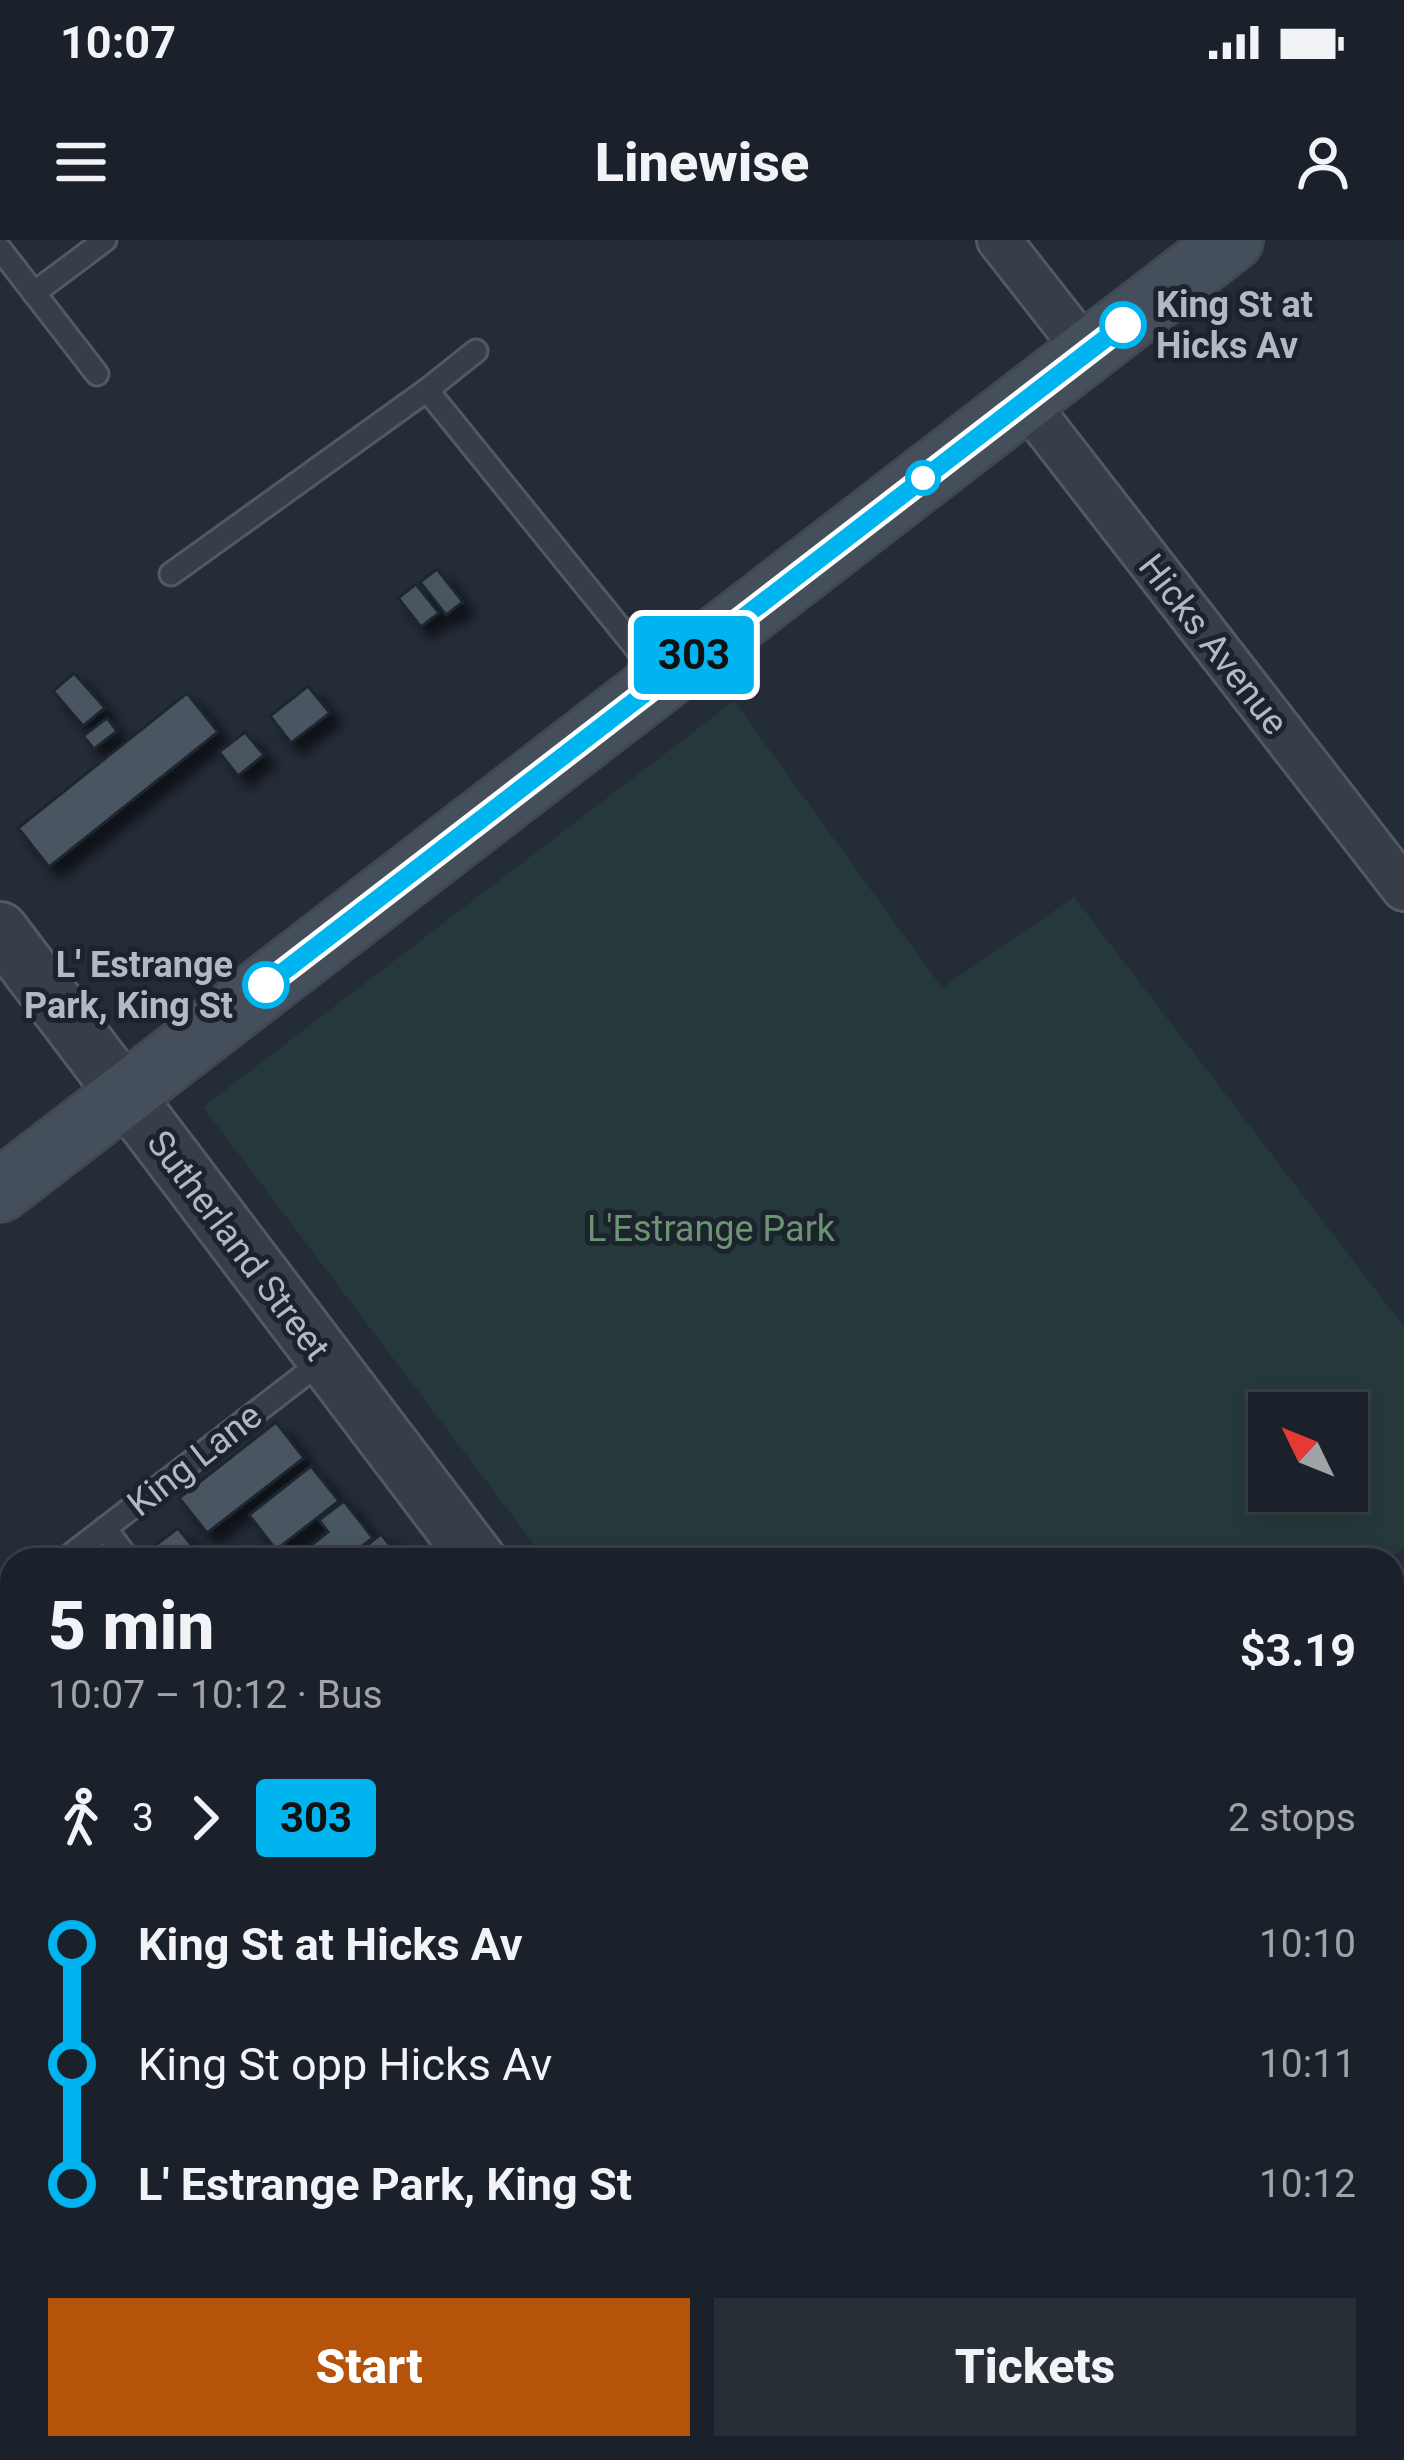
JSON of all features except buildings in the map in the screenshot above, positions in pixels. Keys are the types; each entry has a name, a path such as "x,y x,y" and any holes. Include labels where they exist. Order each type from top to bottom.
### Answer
{"main road":[{"path":"0,1191 1232,240"}],"street":[{"path":"999,240 1087,352"},
{"name":"Hicks Avenue","path":"1024,400 1404,889"},
{"name":"Sutherland Street","path":"0,930 469,1548"}],"lane":[{"path":"34,293 105,240"},
{"path":"0,249 98,374"},
{"path":"171,574 476,351"},
{"path":"427,390 662,680"},
{"name":"King Lane","path":"79,1548 326,1359"},
{"path":"105,1528 120,1548"}],"green space":[{"name":"L'Estrange Park","path":"734,701 942,988 1074,897 1404,1327 1404,1548 537,1548 203,1107"}],"bus line":[{"name":"303","path":"266,985 1123,325"}],"place":[{"name":"King St at Hicks Av","path":"1123,325"},
{"name":"L' Estrange Park, King St","path":"266,985"}]}
